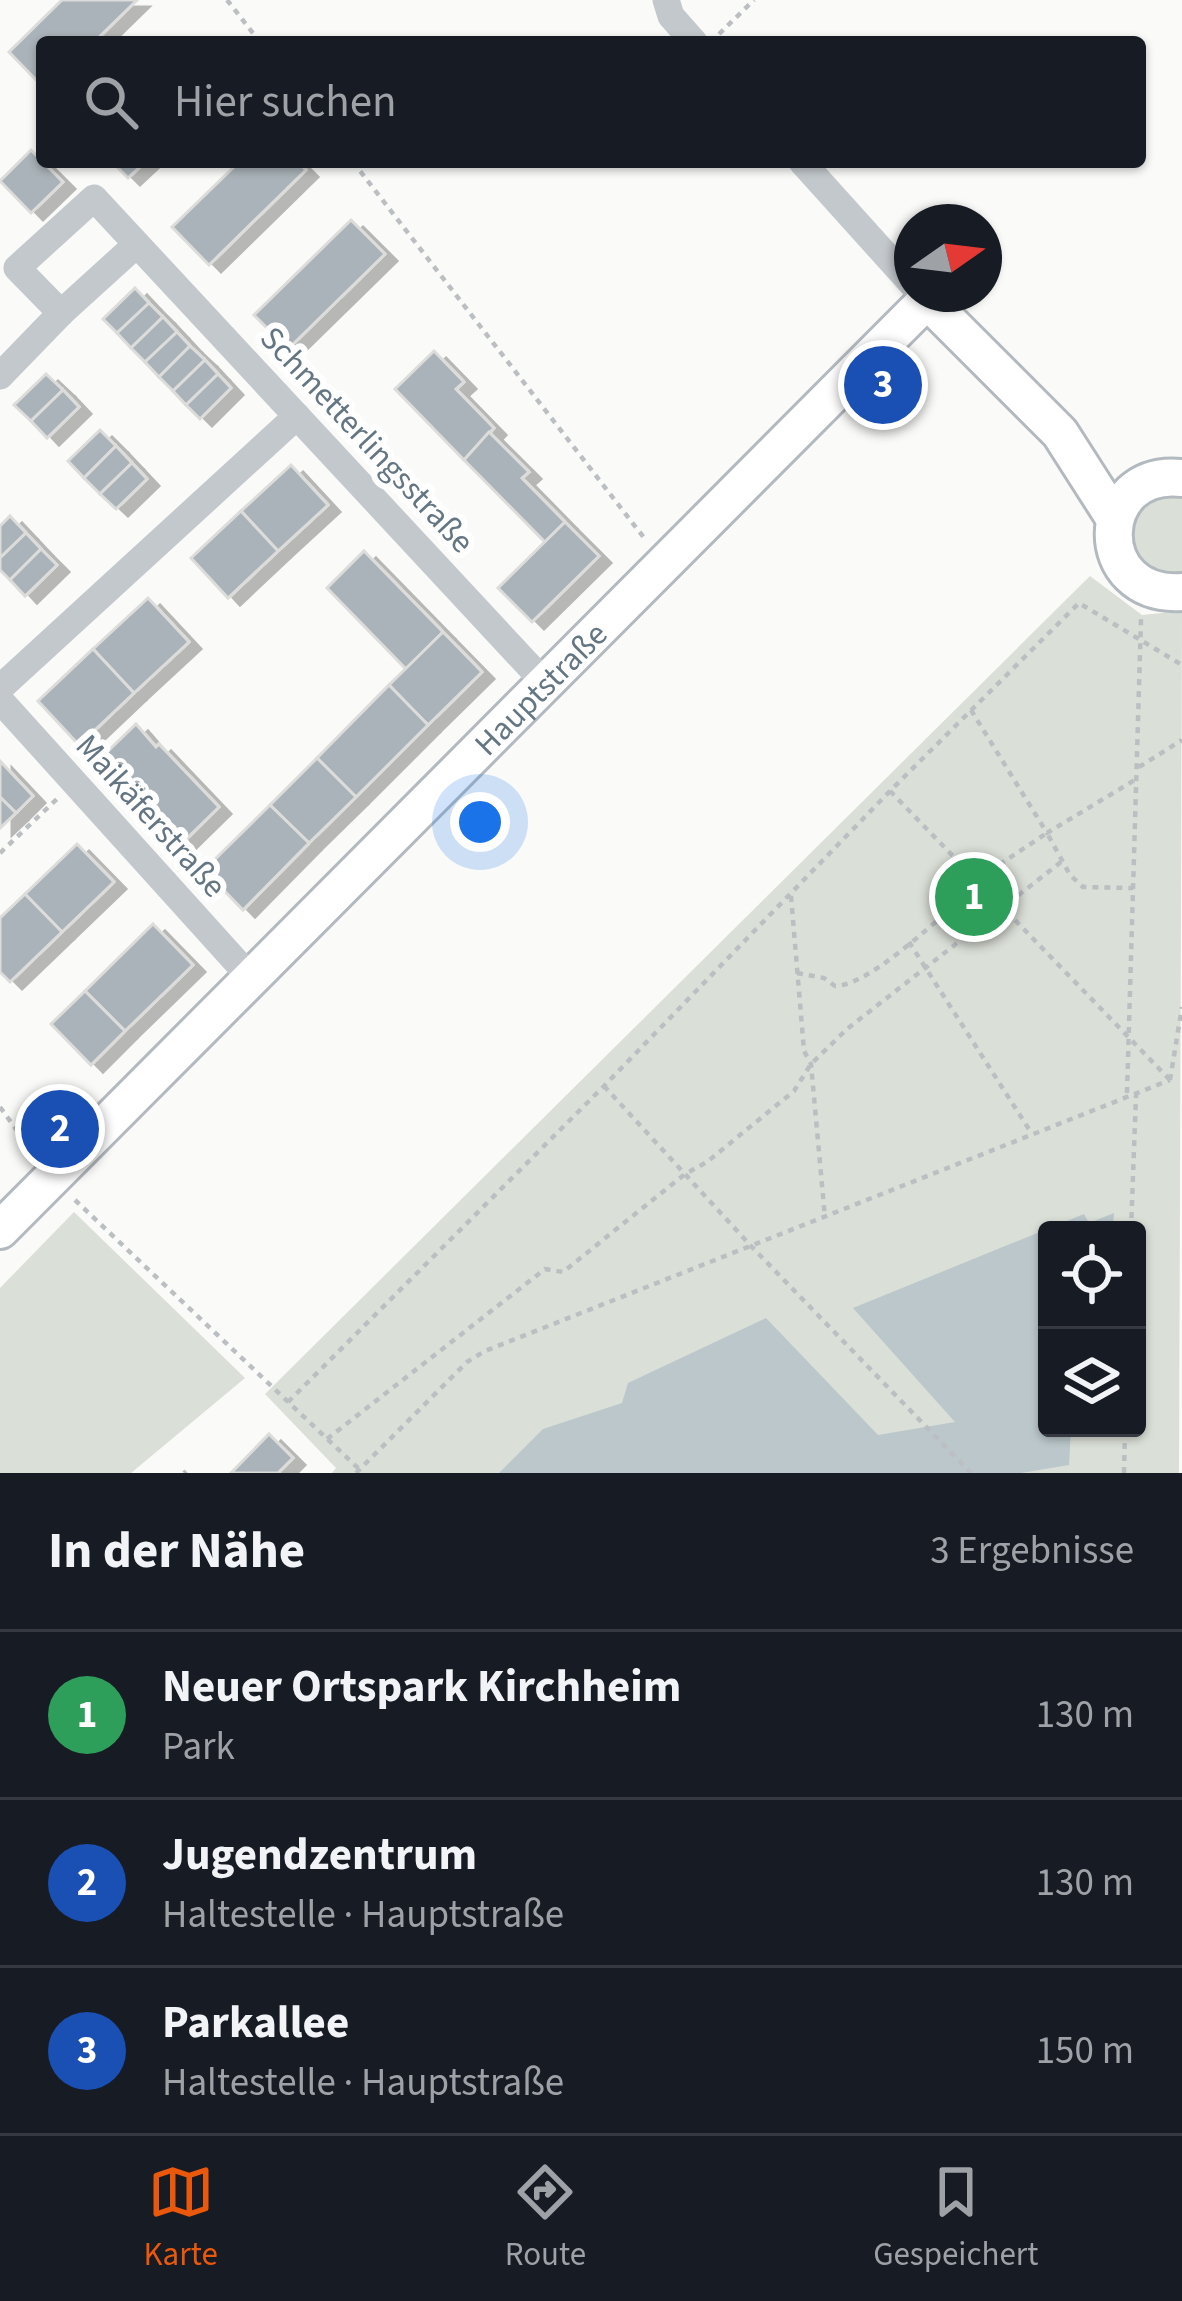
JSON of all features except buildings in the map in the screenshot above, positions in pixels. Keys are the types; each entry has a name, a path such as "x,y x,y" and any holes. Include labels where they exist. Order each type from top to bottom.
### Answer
{"street":[{"path":"666,0 671,16 689,36"},
{"path":"807,168 894,264"},
{"name":"Schmetterlingsstraße","path":"61,314 17,268 94,197 545,683"},
{"path":"0,376 137,244"},
{"name":"Hauptstraße","path":"0,1230 545,683 902,312"},
{"path":"939,312 1060,433 1108,464 1173,478"},
{"path":"0,688 297,416"},
{"path":"1060,433 1115,519"},
{"path":"1173,478 1128,495 1115,519 1114,545 1133,579 1156,591 1182,592"},
{"name":"Maikäferstraße","path":"0,700 251,978"}],"path":[{"path":"227,0 255,36"},
{"path":"716,36 754,0"},
{"path":"357,168 645,539 662,524"},
{"path":"288,1402 1079,602 1182,665"},
{"path":"1127,1095 1142,608"},
{"path":"971,710 1061,862 1083,887 1133,888"},
{"path":"1139,766 1182,740"},
{"path":"797,973 824,978 835,986 865,977 951,908 952,896 1138,778"},
{"path":"0,853 75,783"},
{"path":"890,791 1170,1080"},
{"path":"327,1439 545,1269 563,1272 685,1174 707,1162 794,1091 811,1064 847,1029 1061,862"},
{"path":"790,894 825,1218"},
{"path":"909,942 1033,1134"},
{"path":"1170,1080 1182,1007"},
{"path":"0,1107 51,1178 358,1471 467,1362 485,1351 1170,1080"},
{"path":"604,1086 971,1473"},
{"path":"1131,1221 1136,1095"},
{"path":"1124,1473 1125,1437"}],"shaded area":[{"path":"1182,495 1182,578 1152,569 1135,547 1132,534 1141,509 1157,499"},
{"path":"1090,576 1142,615 1182,611 1179,1473 332,1473 336,1468 265,1394"},
{"path":"74,1212 245,1378 131,1473 0,1473 0,1288"},
{"path":"1038,1233 1038,1437 1071,1437 1069,1465 1021,1473 499,1473 543,1429 622,1403 628,1383 766,1318 878,1435 955,1422 853,1308"}],"place":[{"name":"Parkallee","path":"883,385"},
{"name":"Neuer Ortspark Kirchheim","path":"974,897"},
{"name":"Jugendzentrum","path":"60,1129"}]}
